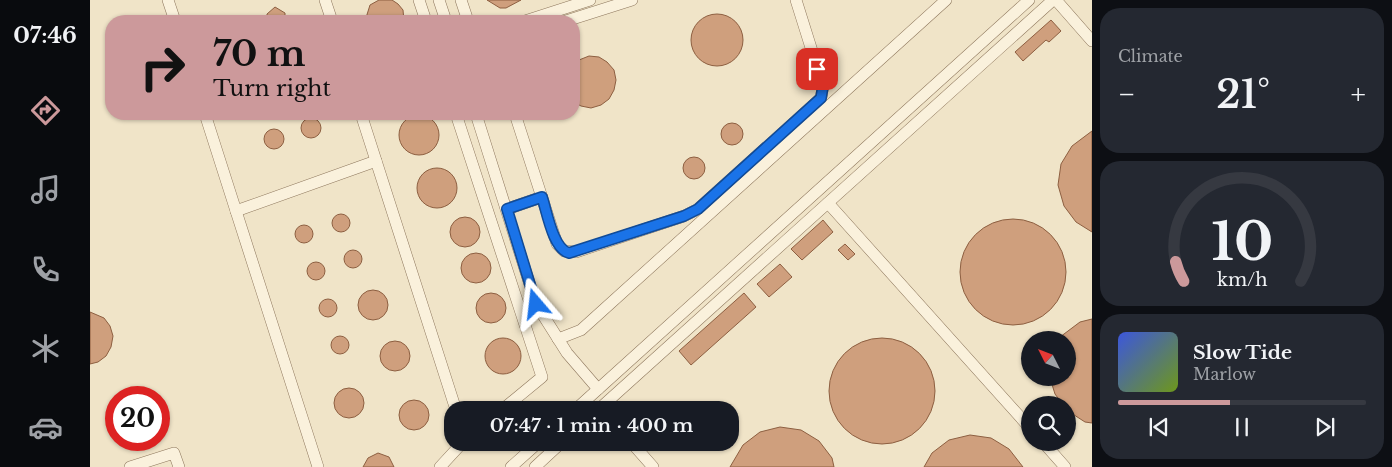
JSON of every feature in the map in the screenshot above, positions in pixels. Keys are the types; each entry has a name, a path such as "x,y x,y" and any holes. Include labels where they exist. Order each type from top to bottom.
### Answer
{"lane":[{"path":"168,0 173,15"},
{"path":"325,0 330,15"},
{"path":"419,0 424,15"},
{"path":"439,0 444,15"},
{"path":"461,0 466,15"},
{"path":"544,15 590,0"},
{"path":"580,17 632,0"},
{"path":"517,120 557,244 564,251 569,253 684,216 698,209 817,102 823,93 796,0"},
{"path":"558,339 581,330 946,0"},
{"path":"585,401 1029,0"},
{"path":"609,401 1054,0 1092,41"},
{"path":"206,120 318,467"},
{"path":"363,120 453,401"},
{"path":"458,120 542,377 513,401"},
{"path":"478,120 536,304 566,353 594,393 597,401"},
{"path":"236,212 376,161"},
{"path":"507,209 542,197"},
{"path":"828,203 1021,418"},
{"path":"440,467 455,451"},
{"path":"511,467 528,451"},
{"path":"535,467 552,451"},
{"path":"639,451 653,467"},
{"path":"1051,451 1065,467"},
{"path":"130,467 174,453 179,467"}],"building":[{"path":"379,0 392,0 403,10 403,15 367,15 370,5"},
{"path":"487,0 521,0 506,8 500,8"},
{"path":"275,7 285,13 285,15 267,15"},
{"path":"717,14 727,16 735,22 741,30 743,40 741,50 735,58 727,64 717,66 707,64 699,58 693,50 691,40 693,30 699,22 707,16"},
{"path":"1051,20 1061,31 1049,42 1046,40 1023,61 1015,52"},
{"path":"589,56 599,57 614,70 616,80 614,90 609,99 601,105 591,108 580,105 580,60"},
{"path":"306,120 316,120 320,124 320,132 315,137 307,137 302,132 302,124"},
{"path":"406,120 432,120 438,131 437,143 433,149 419,155 405,149 399,135 401,127"},
{"path":"732,123 740,126 743,134 740,142 732,145 724,142 721,134 724,126"},
{"path":"274,129 281,132 284,139 281,146 274,149 267,146 264,139 267,132"},
{"path":"1092,131 1092,232 1076,222 1064,206 1058,185 1061,164 1072,146"},
{"path":"694,157 702,160 705,168 702,176 694,179 686,176 683,168 686,160"},
{"path":"437,168 451,174 457,188 451,202 437,208 423,202 417,188 423,174"},
{"path":"337,214 345,214 350,219 348,230 337,232 332,227 332,219"},
{"path":"465,217 471,218 479,226 479,238 471,246 465,247 459,246 451,238 450,232 451,226 459,218"},
{"path":"1013,219 1033,223 1051,234 1062,252 1066,272 1062,292 1051,310 1033,321 1013,325 993,321 975,310 964,292 960,272 964,252 975,234 993,223"},
{"path":"823,220 833,232 802,260 791,249"},
{"path":"300,225 308,225 313,230 311,241 300,243 295,238 295,230"},
{"path":"845,244 855,254 848,260 838,250"},
{"path":"349,250 357,250 362,255 360,266 349,268 344,263 344,255"},
{"path":"476,253 482,254 490,262 490,274 482,282 476,283 470,282 462,274 461,268 462,262 470,254"},
{"path":"312,262 320,262 325,267 323,278 312,280 307,275 307,267"},
{"path":"780,264 792,277 769,297 757,284"},
{"path":"373,290 383,295 388,305 383,315 373,320 363,315 358,305 363,295"},
{"path":"491,293 501,298 506,308 501,318 491,323 481,318 476,308 481,298"},
{"path":"744,293 756,307 691,365 679,351"},
{"path":"324,299 332,299 337,304 335,315 324,317 319,312 319,304"},
{"path":"90,312 104,318 110,326 113,336 111,347 106,356 98,362 90,364"},
{"path":"1092,319 1092,423 1085,422 1076,416 1076,396 1056,396 1052,386 1076,386 1076,331 1068,331 1080,322"},
{"path":"336,336 344,336 349,341 347,352 336,354 331,349 331,341"},
{"path":"503,338 510,339 516,343 520,349 520,363 516,369 510,373 503,374 496,373 490,369 486,363 485,356 486,349 490,343 496,339"},
{"path":"882,338 902,342 920,353 931,371 935,391 931,411 920,429 902,440 882,444 862,440 844,429 833,411 829,391 833,371 844,353 862,342"},
{"path":"395,341 405,346 410,356 405,366 395,371 385,366 380,356 385,346"},
{"path":"349,388 359,393 364,403 359,413 349,418 339,413 334,403 339,393"},
{"path":"414,400 424,405 429,415 424,425 414,430 404,425 399,415 404,405"},
{"path":"780,427 801,430 819,441 832,458 834,467 730,467 743,445 760,432"},
{"path":"970,435 991,438 1009,449 1023,467 924,467 932,453 949,440"},
{"path":"378,453 389,457 394,467 363,467 368,458"}],"route":[{"path":"536,304 507,209 542,197 557,244 569,253 684,216 698,209 821,98 823,86 817,69"}]}
